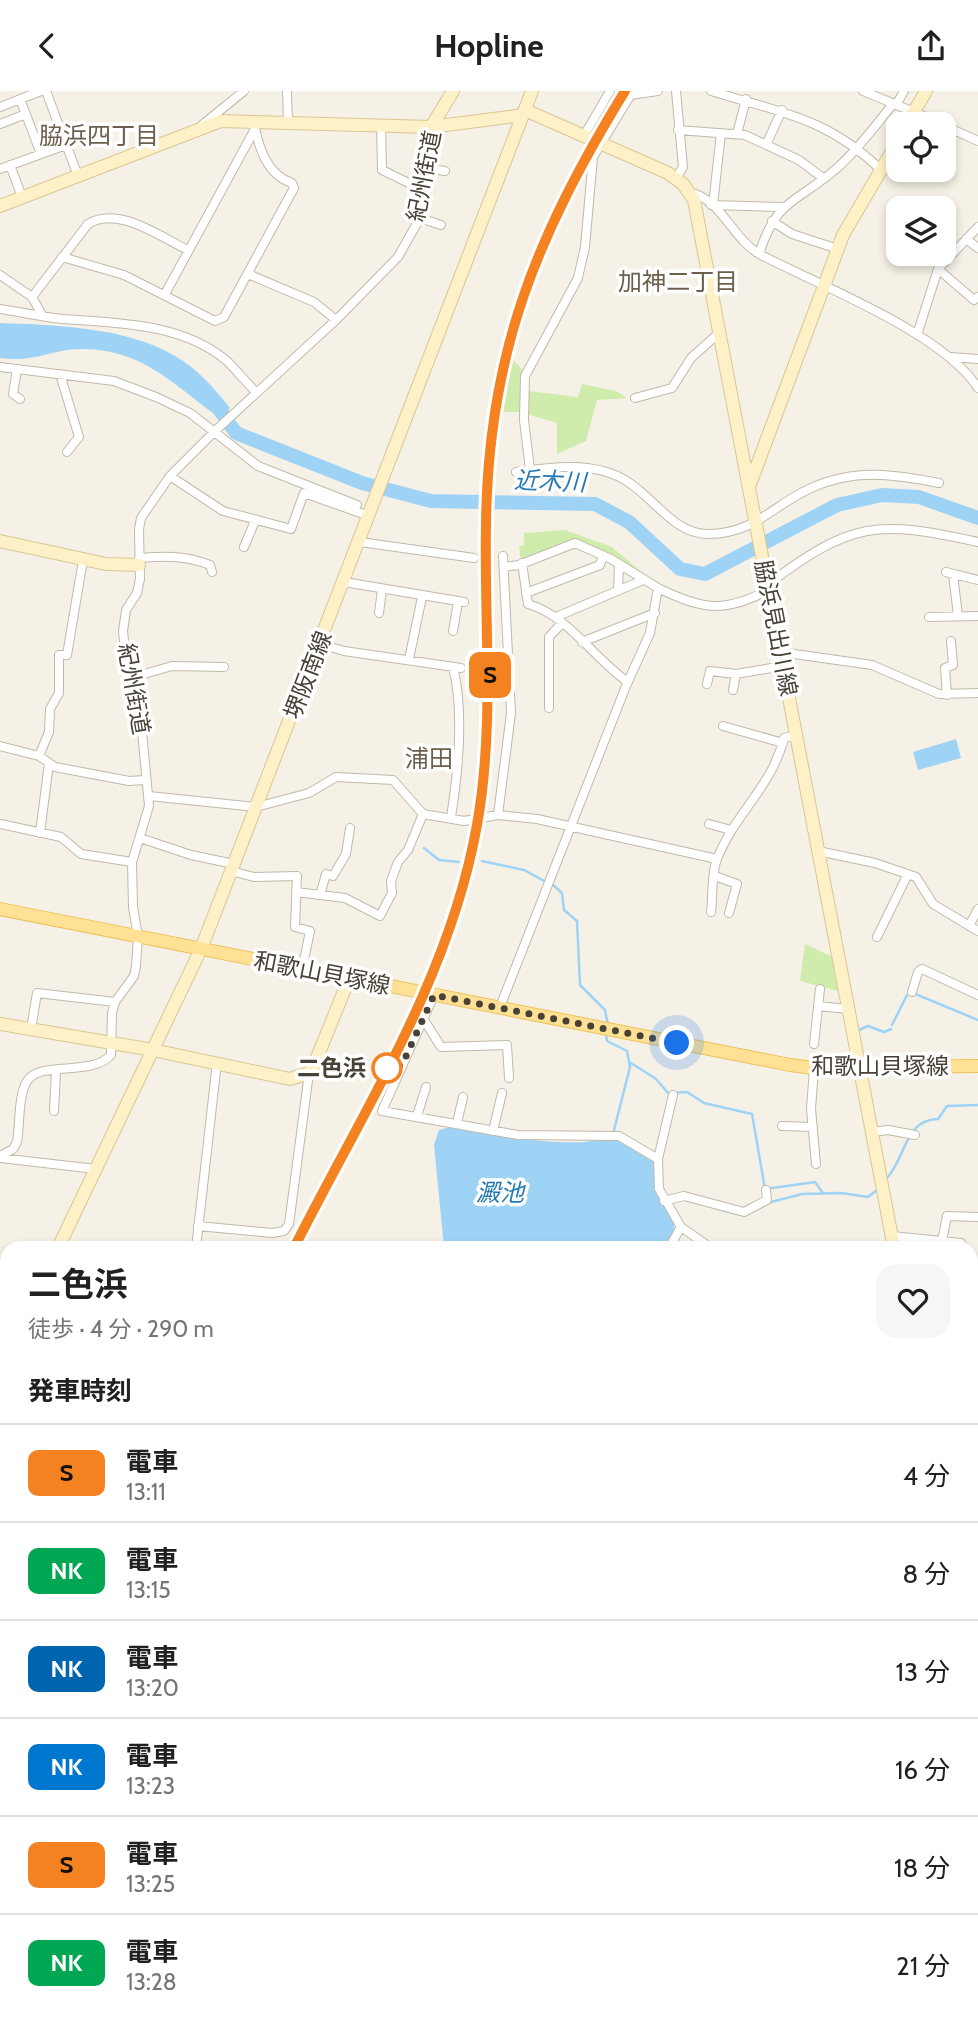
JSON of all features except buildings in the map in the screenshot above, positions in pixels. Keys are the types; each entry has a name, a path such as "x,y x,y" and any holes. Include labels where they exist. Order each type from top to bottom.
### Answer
{"main road":[{"name":"和歌山貝塚線","path":"0,909 302,970 814,1067 978,1066"}],"street":[{"path":"0,107 22,96 43,91 78,176"},
{"path":"193,130 244,91"},
{"path":"287,91 288,121"},
{"name":"紀州街道","path":"111,1044 115,1002 134,976 138,937 133,907 132,862 147,820 149,796 139,710 130,678 123,631 126,610 138,586 141,518 170,476 215,430 336,320 398,257 419,218 431,127 453,91"},
{"name":"堺阪南線","path":"61,1241 201,949 532,91"},
{"path":"585,134 610,91"},
{"path":"530,470 524,420 525,376 583,263 593,157 631,93 658,91"},
{"path":"676,91 683,167 676,178"},
{"path":"711,91 782,110 857,146 881,170"},
{"path":"863,91 895,105 904,112"},
{"path":"759,254 772,221 781,207 823,179 895,105 904,91"},
{"path":"914,112 926,91"},
{"path":"22,96 41,154"},
{"path":"737,134 747,99"},
{"path":"766,145 782,110"},
{"path":"0,206 221,121 431,127 524,113 585,134 676,178 691,194 703,195 735,235 759,254 917,335 951,357 978,388"},
{"path":"0,124 26,114"},
{"path":"165,294 254,124"},
{"path":"62,257 124,275 215,321 224,317 293,188 292,183 276,175 262,154 254,124"},
{"path":"381,124 382,170 424,190"},
{"path":"678,130 737,134 799,160 823,179"},
{"path":"956,130 978,141"},
{"path":"712,205 721,133"},
{"path":"0,169 66,145"},
{"path":"748,488 838,249 886,161"},
{"path":"10,165 22,197"},
{"path":"425,168 445,171"},
{"name":"脇浜見出川線","path":"691,194 720,332 893,1241"},
{"path":"712,205 781,207"},
{"path":"32,297 88,224 106,217 122,219 188,250"},
{"path":"419,218 440,225"},
{"path":"772,221 792,234 838,249"},
{"path":"917,335 938,269 978,227"},
{"path":"966,239 978,248"},
{"path":"938,269 974,300 978,298"},
{"path":"248,274 314,302 336,320"},
{"path":"0,275 32,297 41,315"},
{"path":"0,309 121,323 174,334 226,361 255,393"},
{"path":"635,398 672,388 691,358 720,332"},
{"path":"951,357 978,359"},
{"path":"0,367 114,381 190,413 258,466 357,505"},
{"path":"17,369 13,394 20,399"},
{"path":"60,374 79,437 67,452"},
{"path":"516,472 568,467 608,472 635,486 679,526 710,534 756,524 809,489 841,477 890,473 939,483"},
{"path":"170,476 223,510 291,529 304,493 371,512"},
{"path":"244,547 256,521"},
{"path":"504,567 522,563 573,543 603,555 643,580 691,604 719,607 739,604 818,548 858,532 919,530 978,542"},
{"path":"0,542 83,560 139,561 171,555 209,565 212,572"},
{"path":"360,542 474,558"},
{"path":"526,593 600,565 603,555"},
{"path":"498,815 511,713 503,557"},
{"path":"39,756 49,732 50,709 59,693 59,655 67,655 83,560"},
{"path":"522,563 528,604 541,607 559,620 628,683"},
{"path":"618,591 619,565"},
{"path":"958,616 949,573 978,580"},
{"path":"549,708 549,637 559,620 643,580"},
{"path":"344,582 461,602 453,631"},
{"path":"500,1007 650,633 658,588"},
{"path":"379,613 383,589"},
{"path":"409,659 422,597"},
{"path":"582,642 655,613"},
{"path":"929,617 978,616"},
{"path":"947,695 945,668 956,664 951,641"},
{"path":"320,644 344,651 457,668 457,758 451,817"},
{"path":"780,652 872,665 928,690 947,695 978,693"},
{"path":"130,678 172,666 224,667"},
{"path":"707,684 710,671 736,674 783,666"},
{"path":"733,690 736,674"},
{"path":"727,725 783,743"},
{"path":"711,912 717,859 731,830 777,764 784,738 796,735"},
{"path":"0,746 39,756 49,763 105,777 145,779"},
{"path":"40,833 49,763"},
{"path":"149,796 256,807 291,800 345,775 393,780 423,814 478,820 498,815 537,819 717,859"},
{"path":"296,892 345,898 380,916 392,893 391,881 397,862 408,850 423,814"},
{"path":"0,824 61,837 81,854 132,862"},
{"path":"709,824 731,830"},
{"path":"320,895 326,874 333,876 346,854 350,828"},
{"path":"140,838 233,867 254,877 297,876 295,927 310,931 302,970"},
{"path":"818,852 874,863 908,874 922,881 933,904 978,931"},
{"path":"877,937 908,874"},
{"path":"715,876 737,884 729,913"},
{"path":"969,926 978,909"},
{"path":"912,992 918,972 922,968 978,995"},
{"path":"198,1226 272,1233 284,1231 289,1224 309,1073 349,979"},
{"path":"814,1044 820,989"},
{"path":"31,1029 37,993 115,1002"},
{"path":"434,995 381,1108 383,1111 535,1137 619,1136 658,1159"},
{"path":"818,1006 848,1009"},
{"path":"424,1020 441,1047 507,1045 509,1078"},
{"path":"0,1024 217,1062 290,1079 309,1073"},
{"path":"0,1157 13,1149 17,1142 27,1082 35,1075 100,1064 111,1055 111,1044"},
{"path":"196,1241 217,1062"},
{"path":"814,1067 813,1127 816,1164"},
{"path":"54,1111 56,1071"},
{"path":"417,1116 426,1087"},
{"path":"493,1131 502,1093"},
{"path":"673,1095 658,1159 659,1189 664,1202 681,1227 701,1241"},
{"path":"457,1123 463,1097"},
{"path":"782,1126 813,1127"},
{"path":"872,1132 888,1130 915,1135"},
{"path":"0,1157 96,1169"},
{"path":"664,1202 684,1196 744,1212 767,1201 766,1190"},
{"path":"942,1241 947,1216 978,1217"},
{"path":"673,1241 681,1227"}],"green space":[{"path":"509,356 529,376 528,391 578,397 582,384 616,391 627,398 597,400 586,441 557,454 557,423 520,412 503,412"},
{"path":"565,530 612,547 644,574 643,579 580,543 521,562 519,546 524,546 524,533"},
{"path":"805,944 833,957 841,992 800,981"}],"water":[{"path":"0,323 90,329 156,346 191,367 212,386 230,408 220,418 158,372 125,356 105,351 73,349 24,359 0,358"},
{"path":"956,739 961,758 918,770 913,752"},
{"name":"澱池","path":"454,1126 502,1136 552,1142 585,1142 612,1137 656,1163 657,1191 674,1223 674,1233 669,1241 443,1241 434,1145 439,1130"}],"waterway":[{"name":"近木川","path":"213,401 236,433 362,483 431,501 595,504 629,522 680,569 705,574 837,505 882,495 919,497 978,518"},
{"path":"424,848 439,860 459,862"},
{"path":"482,861 524,870 546,882"},
{"path":"552,884 562,893 564,910 577,921 580,985 605,1010 608,1025"},
{"path":"913,993 978,1020"},
{"path":"892,1025 907,995"},
{"path":"857,1031 868,1026 884,1032 891,1029"},
{"path":"606,1034 607,1041 627,1051 630,1067 613,1134"},
{"path":"631,1063 656,1079 668,1093 687,1092 704,1103 752,1114 765,1189 815,1182 823,1193"},
{"path":"887,1178 918,1126 938,1119 947,1106 978,1105"},
{"path":"767,1203 802,1194 841,1193 868,1197 878,1189"},
{"path":"718,1209 738,1214"}],"railway":[{"path":"298,1241 423,994 462,887 476,832 486,755 487,484 503,365 525,288 555,214 625,91"}],"train":[{"name":"S","path":"298,1241 425,993 466,879 477,829 489,739 487,475 498,391 508,344 537,255 578,172 625,91"}],"place":[{"name":"二色浜","path":"387,1068"}],"district":[{"name":"脇浜四丁目","path":"99,135"},
{"name":"加神二丁目","path":"678,281"},
{"name":"浦田","path":"429,758"}],"route":[{"path":"387,1068 402,1065 434,995 677,1043"}]}
